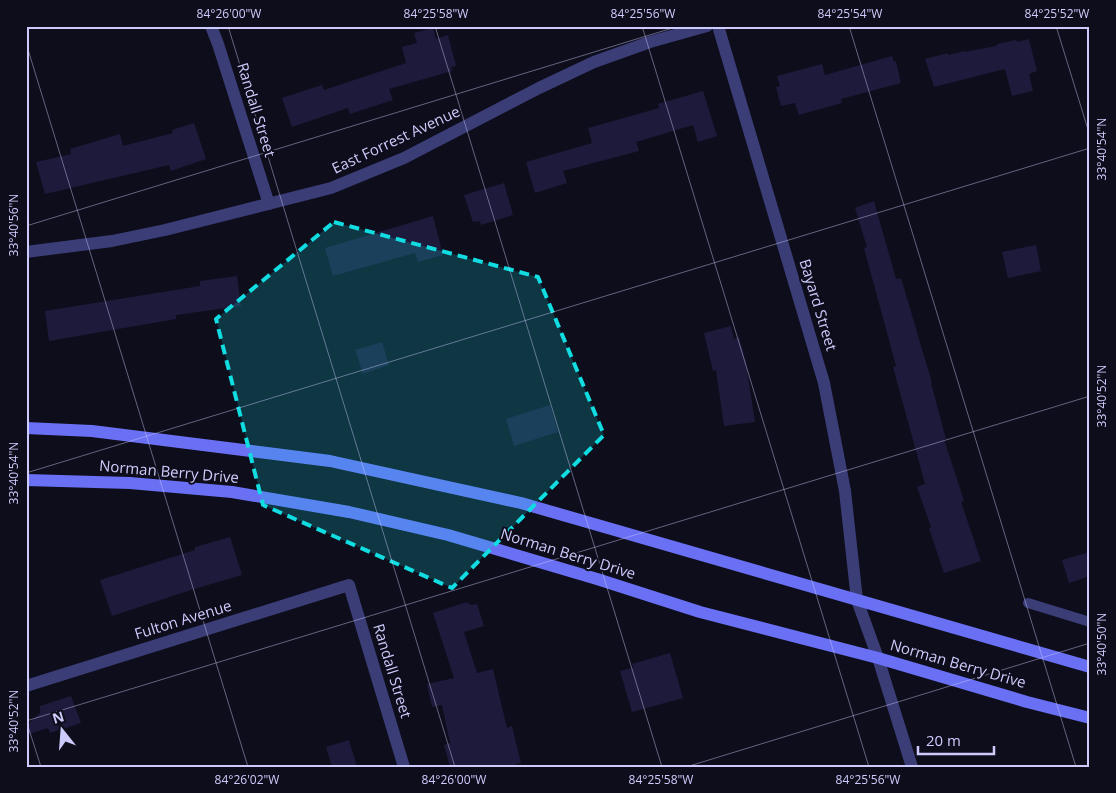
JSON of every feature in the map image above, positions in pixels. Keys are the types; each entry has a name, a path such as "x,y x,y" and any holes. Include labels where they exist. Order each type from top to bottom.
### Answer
{"main road":[{"name":"Norman Berry Drive","path":"26,428 92,431 330,461 521,503 1090,667"},
{"name":"Norman Berry Drive","path":"26,480 130,483 232,492 349,512 448,535 597,578 700,612 878,658 1090,718"}],"street":[{"name":"Randall Street","path":"211,26 269,204"},
{"name":"East Forrest Avenue","path":"26,252 112,241 165,230 331,188 404,158 539,88 594,62 650,42 707,26"},
{"name":"Bayard Street","path":"718,26 824,383 845,491 857,600 878,658 912,767"},
{"name":"Randall Street","path":"349,586 404,767"},
{"name":"Fulton Avenue","path":"26,686 349,586"}],"lane":[{"path":"1028,603 1090,622"}],"highlighted area":[{"path":"334,222 538,277 604,435 452,588 263,505 216,319"}],"building":[{"path":"433,28 436,39 448,35 456,66 451,67 452,71 389,89 393,100 350,114 348,108 292,127 282,98 322,85 324,90 406,63 402,47 417,43 414,33"},
{"path":"1029,39 1037,71 1029,74 1033,91 1012,96 1005,69 934,87 925,59 948,53 948,55 996,46 997,44 1016,40 1017,42"},
{"path":"892,56 894,62 896,61 901,83 841,99 842,103 799,115 795,103 781,106 776,87 780,86 777,76 822,64 825,75"},
{"path":"703,91 717,136 698,142 693,125 636,142 639,151 563,171 567,183 535,193 526,162 592,143 588,128 659,108 658,104"},
{"path":"194,123 206,159 171,171 169,165 45,194 36,162 71,154 70,149 120,134 123,146 173,133 172,130"},
{"path":"504,183 513,215 481,225 480,221 473,222 464,195"},
{"path":"874,201 896,279 901,278 932,383 946,439 944,439 964,501 961,502 981,561 944,573 917,487 925,484 893,367 896,366 864,248 867,247 855,208"},
{"path":"433,216 443,255 418,262 415,253 333,276 325,248"},
{"path":"1036,245 1041,271 1008,278 1002,252"},
{"path":"237,276 241,306 176,315 176,319 49,341 45,311 200,286 200,281"},
{"path":"731,326 734,339 739,337 746,363 755,422 724,426 716,370 713,371 704,333"},
{"path":"382,342 389,365 363,374 355,350"},
{"path":"550,405 558,432 514,446 506,419"},
{"path":"230,537 242,575 112,616 100,580"},
{"path":"1090,552 1090,576 1069,583 1062,560"},
{"path":"467,602 471,605 477,604 484,626 464,632 477,673 493,669 507,728 512,726 521,763 508,767 450,767 444,745 450,743 442,705 432,707 427,684 454,678 433,613"},
{"path":"670,653 683,698 632,712 620,671 633,668 632,664"},
{"path":"71,696 81,723 50,733 48,728 26,735 26,726 40,713 40,706"},
{"path":"349,740 357,767 332,767 326,747"}]}
